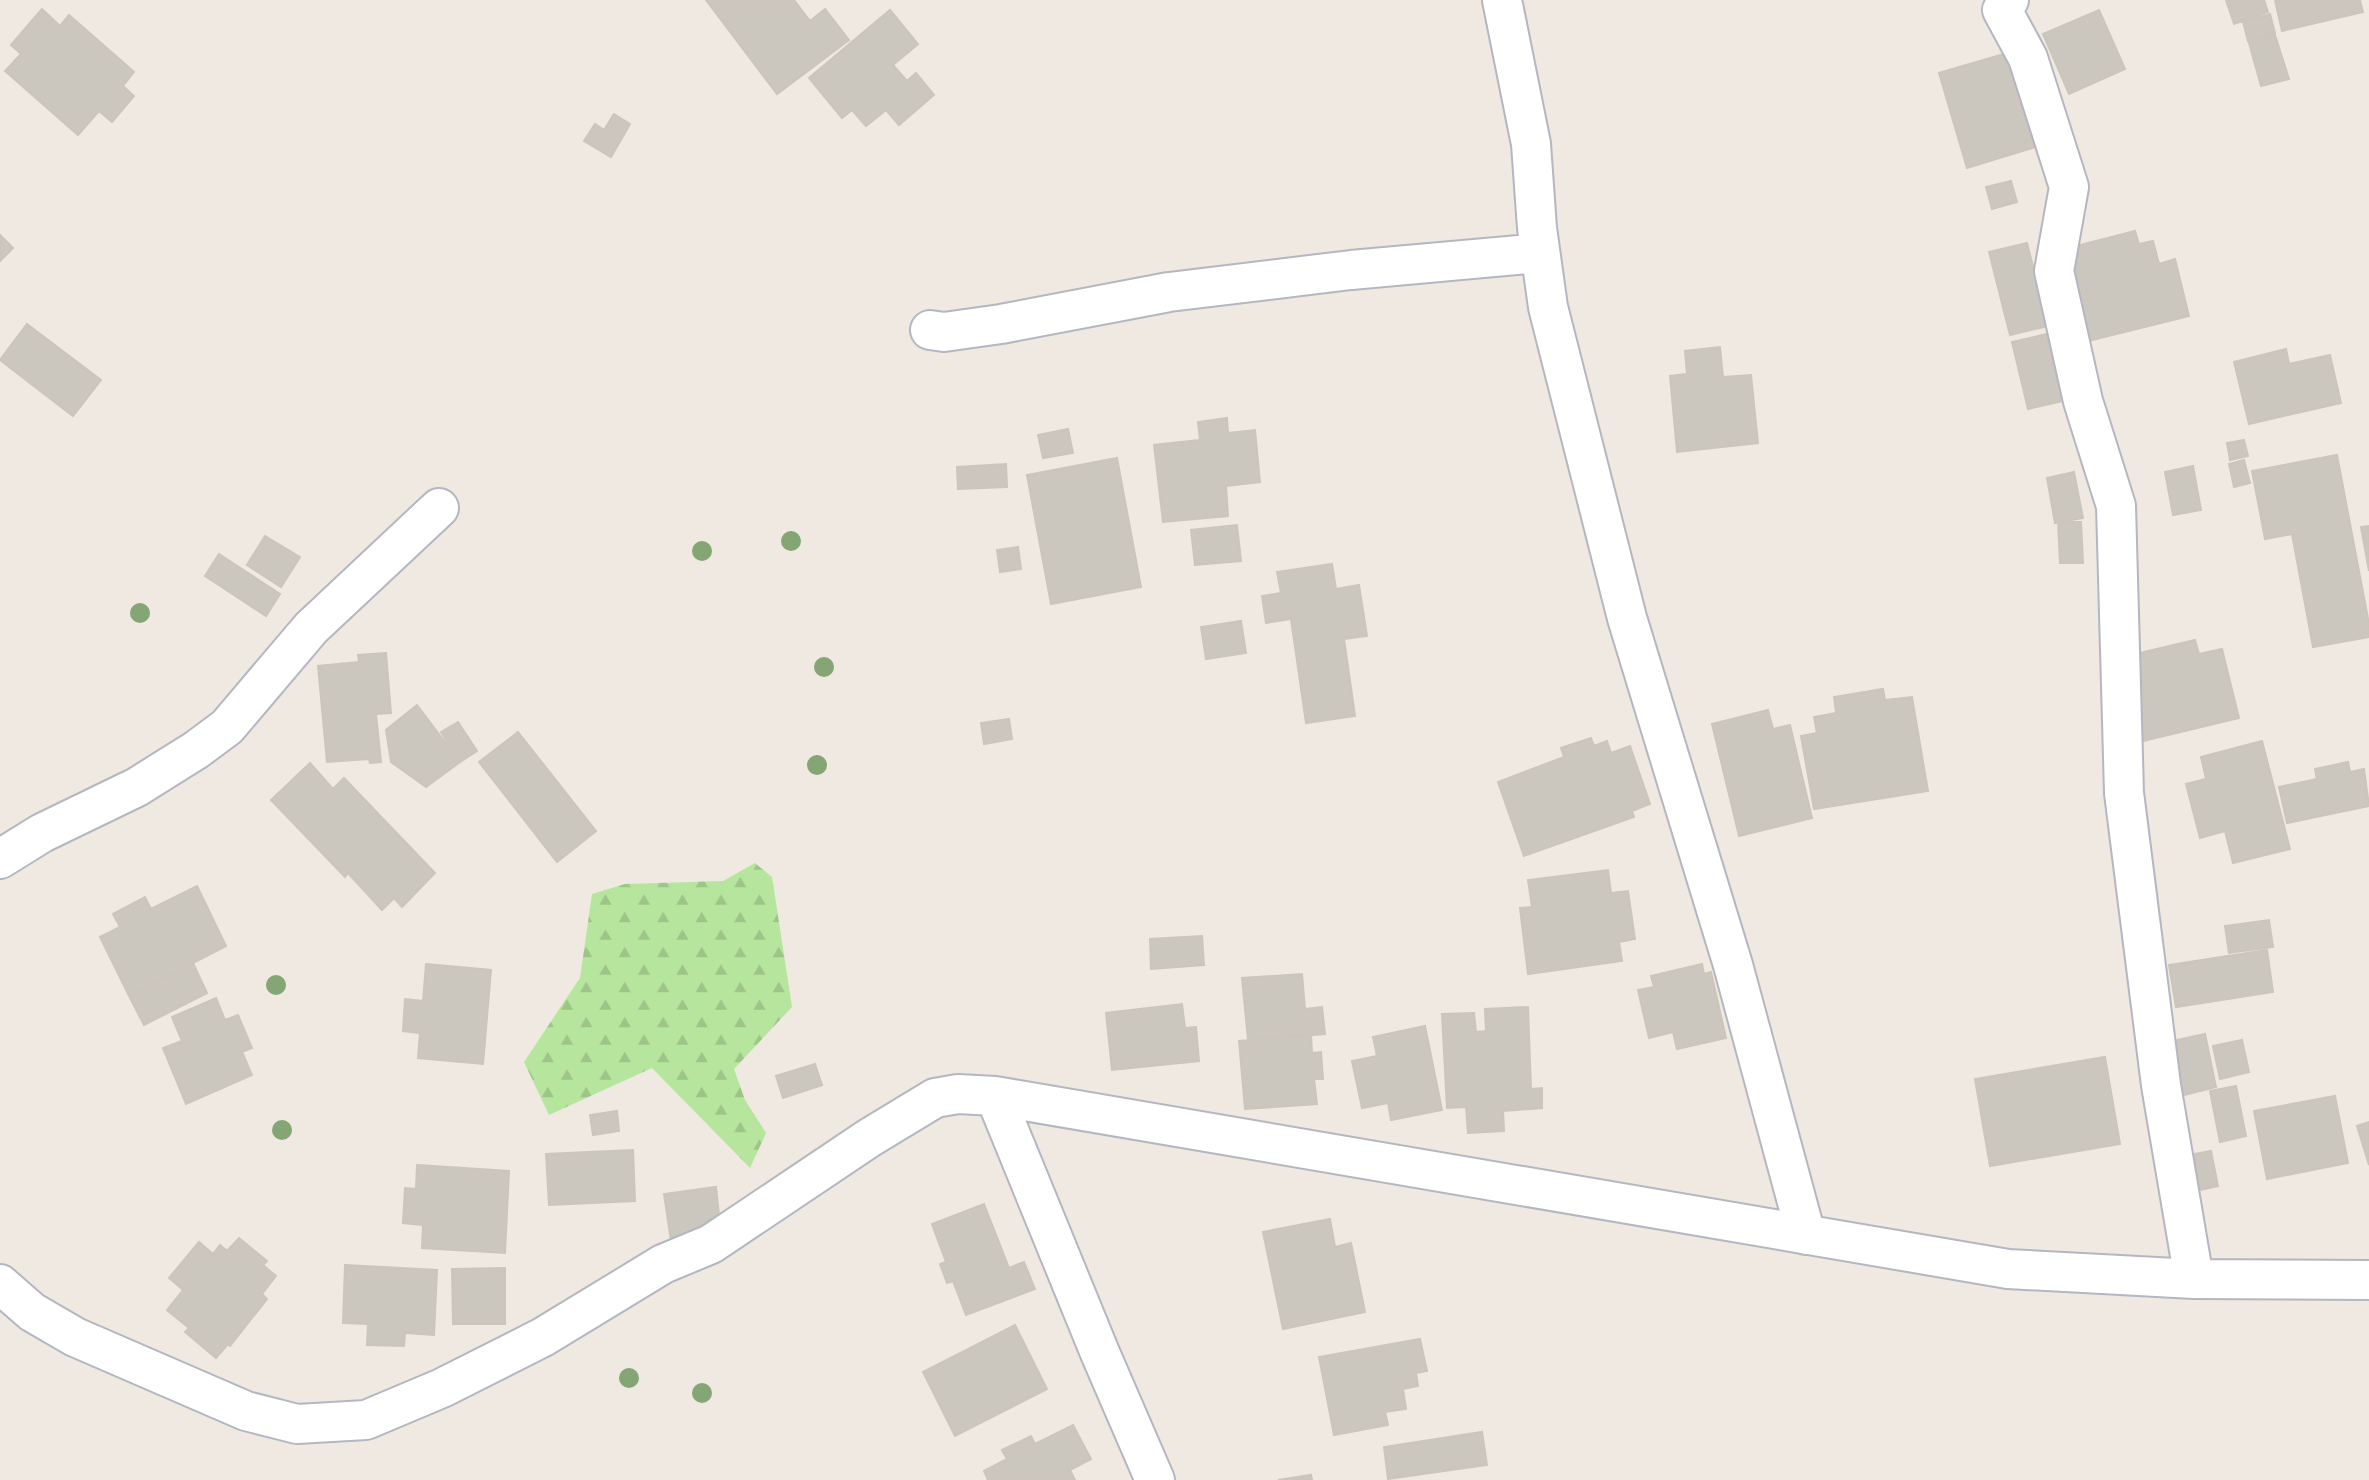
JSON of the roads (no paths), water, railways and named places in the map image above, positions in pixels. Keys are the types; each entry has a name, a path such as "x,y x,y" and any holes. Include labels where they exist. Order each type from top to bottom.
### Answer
{"street":[{"path":"1502,0 1531,144 1540,253 1548,307 1628,618 1733,965 1806,1235"},
{"path":"2009,0 2003,10 2028,58 2069,187 2054,271 2083,401 2116,506 2124,793 2161,1085 2194,1279"},
{"path":"930,330 944,332 1001,324 1182,291 1350,270 1540,253"},
{"path":"0,859 43,833 136,786 197,750 227,727 311,628 439,508"},
{"path":"0,1284 33,1312 75,1337 246,1411 297,1424 366,1420 442,1388 544,1337 663,1264 711,1244 869,1138 935,1098 958,1094 996,1096 2008,1269 2194,1279 2369,1280"},
{"path":"996,1096 1100,1353 1155,1480"}]}
